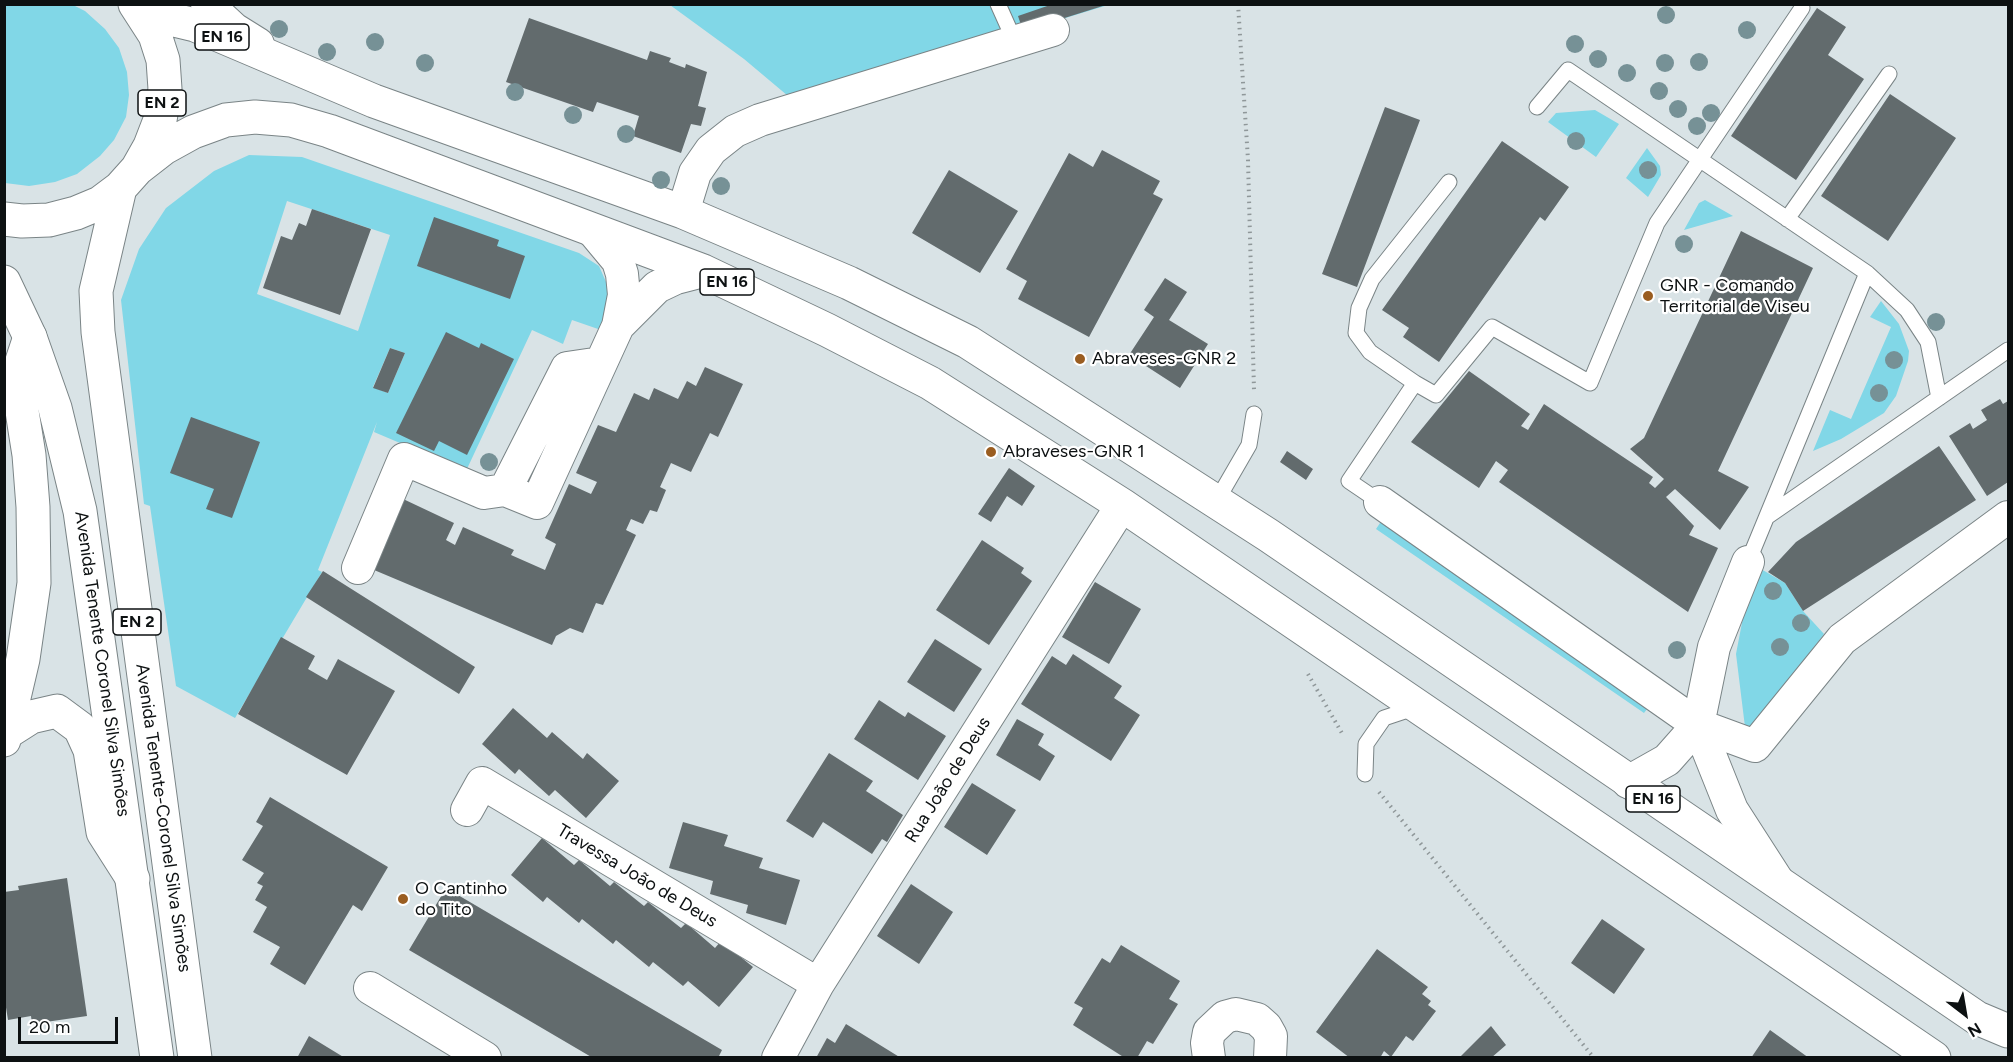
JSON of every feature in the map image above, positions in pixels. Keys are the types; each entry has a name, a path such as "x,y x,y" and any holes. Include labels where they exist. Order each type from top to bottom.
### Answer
{"main road":[{"name":"EN 16","path":"138,8 195,25 374,101 683,212 849,283 968,342 1216,502 1977,1018 2008,1031"},
{"name":"EN 2","path":"4,219 49,220 76,213 100,203 128,178 150,146 160,120 165,89 160,52 155,35 138,8"},
{"name":"EN 16","path":"128,178 164,148 193,132 226,120 255,117 291,120 329,132 703,271 930,383 1122,505 1934,1058"},
{"name":"Avenida Tenente-Coronel Silva Simões","path":"128,178 96,291 98,332 195,1058"},
{"name":"Avenida Tenente Coronel Silva Simões","path":"4,282 30,337 56,408 80,511 157,1058"},
{"path":"7,736 23,659 34,583 33,507 29,455 18,386 22,361 30,337"},
{"path":"7,736 31,717 57,711 80,728 90,750 103,832 133,879"}],"street":[{"path":"207,4 234,29 300,70"},
{"path":"683,212 695,173 711,150 735,130 760,120 1053,30"},
{"path":"358,568 404,459 484,494 505,490 567,368 601,363 618,326 624,295 618,261 593,231"},
{"path":"618,326 657,287 676,278 703,271"},
{"path":"1380,502 1698,725 1755,746 1842,639 2008,517"},
{"name":"Rua João de Deus","path":"778,1058 819,984 1122,505"},
{"path":"1628,782 1667,760 1698,725 1714,647 1748,562"},
{"path":"1698,725 1731,810 1782,887"},
{"name":"Travessa João de Deus","path":"467,810 482,783 819,984"},
{"path":"370,988 485,1058"},
{"path":"1209,1058 1207,1042 1209,1032 1225,1017 1236,1014 1257,1018 1266,1027 1271,1036 1270,1058"}],"lane":[{"path":"998,4 1015,42"},
{"path":"1449,182 1372,279 1359,308 1356,333 1370,352 1436,395 1492,327 1590,383 1657,223 1802,8"},
{"path":"1537,107 1568,70 1867,273 1907,310 1928,342 1939,398"},
{"path":"1787,219 1889,74"},
{"path":"1748,562 1867,273"},
{"path":"1768,516 2008,350"},
{"path":"1380,502 1349,481 1415,383"},
{"path":"1216,502 1249,445 1254,414"},
{"path":"1365,774 1366,744 1384,718 1418,707"}],"path":[{"path":"1238,4 1248,160 1254,414"},
{"path":"1303,665 1365,774 1594,1058"}],"shaded area":[{"path":"5,4 73,5 85,11 105,29 119,48 127,72 129,95 126,117 114,140 100,156 77,174 55,182 29,186 5,183"},
{"path":"670,5 1108,5 794,101 744,59"},
{"path":"1595,110 1619,124 1596,157 1548,122 1556,113"},
{"path":"1647,148 1660,166 1661,175 1648,197 1626,178"},
{"path":"249,155 302,157 579,253 599,266 610,291 601,330 572,320 563,344 532,330 466,471 374,432 377,422 318,570 322,572 235,718 176,686 150,506 144,504 121,300 139,249 166,208 214,171","holes":["287,201 390,235 358,331 257,294","390,348 405,353 388,393 373,387"]},
{"path":"1705,200 1733,216 1684,230 1699,203"},
{"path":"1881,301 1899,324 1909,351 1908,361 1896,396 1884,413 1841,439 1813,451 1830,410 1851,419 1891,327 1870,317"},
{"path":"1382,520 1651,704 1644,713 1376,529"},
{"path":"1761,569 1785,583 1803,611 1824,634 1755,725 1745,727 1736,654 1745,607"}],"building":[{"path":"1053,4 1106,5 1023,31 1018,16"},
{"path":"1817,8 1846,27 1828,55 1864,79 1796,180 1731,136"},
{"path":"529,18 647,60 650,51 671,58 669,62 685,68 686,64 707,72 698,106 706,108 701,126 691,124 681,153 633,136 639,116 597,102 593,112 506,82"},
{"path":"1890,94 1956,138 1888,241 1821,196"},
{"path":"1385,107 1420,120 1357,287 1322,274"},
{"path":"1502,141 1569,187 1545,221 1540,217 1439,362 1403,337 1409,328 1382,310"},
{"path":"1102,150 1160,181 1153,194 1163,199 1089,337 1018,299 1027,281 1006,269 1069,153 1093,167"},
{"path":"949,170 1018,211 980,273 912,233"},
{"path":"312,209 371,229 340,315 263,288 281,236 292,240 299,223 306,226"},
{"path":"434,217 499,240 497,246 525,256 510,299 417,266"},
{"path":"1741,231 1813,268 1718,471 1749,487 1720,530 1675,489 1666,497 1694,526 1689,535 1718,548 1688,612 1499,482 1508,470 1496,461 1479,488 1411,442 1469,371 1530,414 1521,426 1528,430 1544,404 1653,477 1649,483 1655,488 1664,479 1630,449 1644,438"},
{"path":"1165,278 1187,292 1169,320 1208,344 1180,388 1129,355 1154,317 1144,310"},
{"path":"446,332 479,348 481,343 514,359 467,455 439,441 434,451 396,433"},
{"path":"390,348 405,353 388,393 373,388"},
{"path":"705,367 743,384 718,437 710,433 691,472 671,463 660,487 666,490 657,512 650,510 643,524 631,519 626,530 636,535 603,605 596,603 583,633 570,628 556,636 552,645 367,567 401,498 454,523 446,540 455,545 463,527 514,550 511,555 545,570 556,544 545,538 569,484 591,494 597,482 576,473 598,425 616,432 634,393 649,400 654,388 678,399 687,381 696,386"},
{"path":"2000,399 2003,404 2008,401 2008,482 1987,496 1949,436 1970,423 1973,429 1987,420 1981,410"},
{"path":"191,417 260,442 232,518 206,509 214,489 170,473"},
{"path":"1939,446 1976,500 1803,611 1785,583 1768,572 1796,542"},
{"path":"1287,451 1313,469 1306,480 1280,462"},
{"path":"1009,468 1035,486 1022,506 1007,496 991,522 978,514"},
{"path":"982,540 1024,568 1021,573 1032,581 989,645 936,610"},
{"path":"323,571 475,667 459,694 306,597"},
{"path":"1095,582 1141,609 1109,664 1062,637"},
{"path":"281,637 315,656 308,669 327,680 338,659 395,691 347,775 238,714"},
{"path":"935,639 982,669 954,712 907,682"},
{"path":"1073,654 1122,686 1114,698 1140,715 1111,761 1021,704 1052,656 1066,665"},
{"path":"879,700 905,717 908,712 946,736 918,780 854,739"},
{"path":"513,708 547,738 552,732 583,759 587,753 619,781 586,818 555,790 549,796 519,769 515,774 482,744"},
{"path":"1017,719 1044,734 1038,745 1055,756 1040,781 996,755"},
{"path":"829,753 873,781 866,791 903,815 887,842 882,839 872,854 823,822 813,838 786,821"},
{"path":"972,783 1016,810 987,855 944,827"},
{"path":"270,797 388,867 362,911 353,905 305,985 270,964 280,947 253,932 267,907 255,900 263,886 257,883 264,873 242,860 263,826 256,822"},
{"path":"683,822 728,835 724,846 763,858 759,868 800,880 786,925 746,913 748,905 710,894 713,881 669,868"},
{"path":"542,838 574,865 579,860 610,886 614,882 644,906 648,902 681,928 686,923 715,948 721,941 753,967 719,1007 688,981 683,986 653,962 649,967 616,940 613,944 582,919 579,923 547,897 543,902 511,875"},
{"path":"67,878 87,1016 32,1024 31,1016 8,1020 4,995 4,892 19,890 18,886"},
{"path":"911,884 953,912 919,964 877,936"},
{"path":"446,888 722,1050 718,1058 593,1058 409,950"},
{"path":"1602,919 1645,949 1614,994 1571,963"},
{"path":"1121,945 1180,981 1169,999 1178,1004 1153,1044 1147,1041 1137,1058 1125,1058 1073,1025 1083,1008 1074,1003 1102,958 1110,963"},
{"path":"1377,949 1428,987 1422,994 1431,1001 1428,1005 1436,1011 1413,1041 1406,1036 1391,1057 1384,1051 1380,1058 1350,1058 1316,1032"},
{"path":"846,1024 901,1058 816,1058 827,1038 835,1043"},
{"path":"1491,1026 1506,1045 1491,1058 1459,1058"},
{"path":"1770,1030 1809,1058 1751,1058"},
{"path":"309,1036 345,1058 297,1058"}],"place":[{"name":"GNR - Comando Territorial de Viseu","path":"1648,296"},
{"name":"Abraveses-GNR 2","path":"1080,359"},
{"name":"Abraveses-GNR 1","path":"991,452"},
{"name":"O Cantinho do Tito","path":"403,899"}]}
